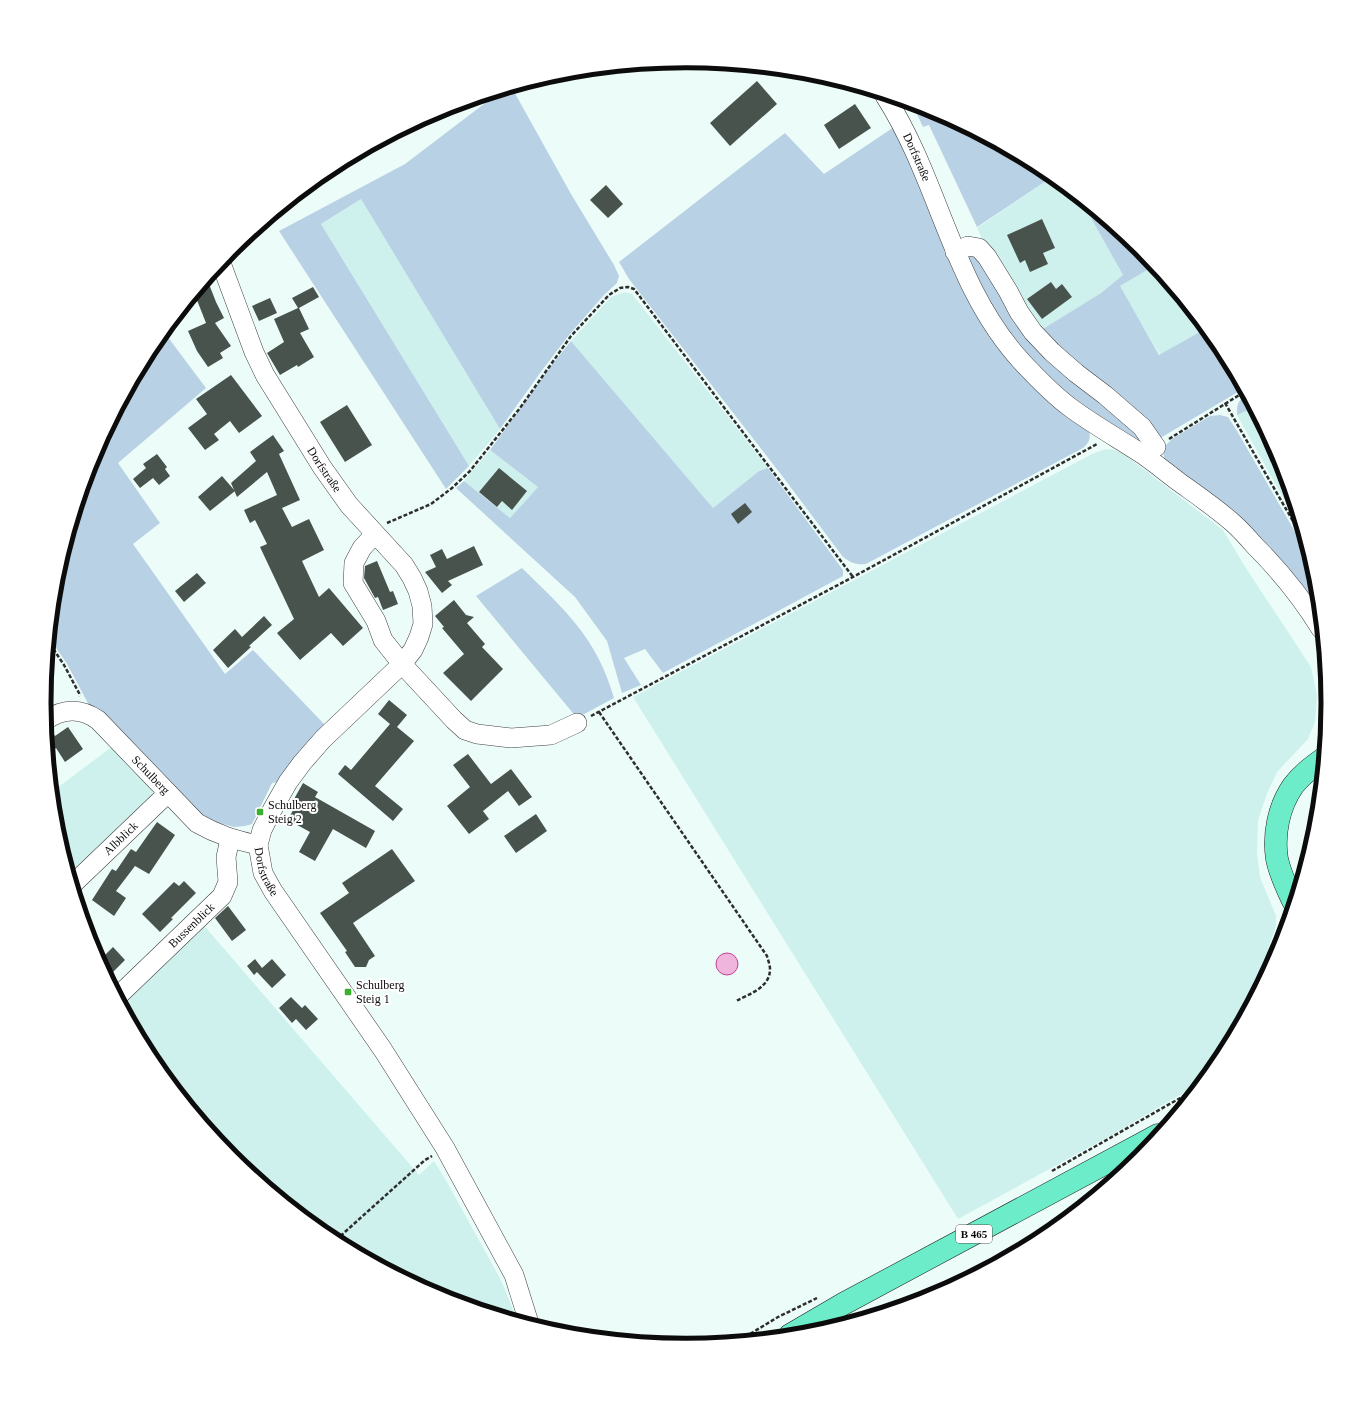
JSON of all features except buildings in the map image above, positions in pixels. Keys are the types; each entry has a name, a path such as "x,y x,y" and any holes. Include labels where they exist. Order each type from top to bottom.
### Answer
{"main road":[{"path":"1291,895 1282,878 1277,859 1277,827 1286,798 1294,785 1307,771 1318,762"},
{"name":"B 465","path":"804,1327 1144,1143"}],"street":[{"name":"Dorfstraße","path":"888,102 906,130 944,221 955,252 975,295 995,328 1021,360 1044,385 1071,408 1111,436 1142,455 1233,524 1278,570 1316,620"},
{"path":"955,252 968,246 979,248 987,257 1019,312 1033,332 1052,352 1076,373 1105,395 1142,427 1156,447"},
{"name":"Dorfstraße","path":"223,269 254,352 265,375 322,467 345,500 404,565 418,591 422,606 423,624 413,650 402,664 323,739 288,782 262,830 258,845 263,873 273,891 382,1050 445,1148 514,1275 528,1318"},
{"path":"375,534 362,548 354,562 353,583 376,621 383,640 402,664 454,720 465,730 477,734 511,738 551,735 577,723"},
{"path":"51,717 62,712 80,711"},
{"name":"Schulberg","path":"80,711 98,720 197,823 230,839 258,845"},
{"name":"Albblick","path":"77,880 168,793"},
{"name":"Bussenblick","path":"121,993 222,896 228,882 226,857 230,839"}],"path":[{"path":"375,534 383,525 431,504 452,488 470,471 520,408 571,336 609,295 620,288 628,287 634,289 853,577"},
{"path":"1156,447 1240,394"},
{"path":"1225,403 1294,523"},
{"path":"577,723 853,577 1111,436"},
{"path":"53,649 79,693 80,711"},
{"path":"599,712 767,956 770,970 766,981 758,990 736,1001"},
{"path":"341,1236 425,1160"}],"shaded area":[{"path":"514,92 619,276 617,283 604,295 569,335 500,429 361,199 321,224 469,466 446,489 279,231 405,164 489,100"},
{"path":"916,112 929,116 967,133 1004,153 1047,180 977,227 929,125 923,127"},
{"path":"897,125 959,277 1089,431 1090,439 1083,448 866,564 856,564 843,557 783,477 629,279 619,262 785,133 824,174"},
{"path":"1047,181 1087,211 1123,275 1101,293 1038,332 985,246 977,228"},
{"path":"361,199 500,429 469,466 321,224"},
{"path":"1087,211 1135,254 1149,269 1120,286 1159,355 1201,331 1239,391 1162,437 1156,437 1038,332 1101,293 1123,275"},
{"path":"972,251 1001,287 1135,426 1142,442 1131,441 1050,381 997,318 965,254"},
{"path":"1149,269 1190,316 1201,331 1160,355 1119,286"},
{"path":"625,292 632,294 768,468 759,471 713,508 571,341 611,297"},
{"path":"167,337 206,388 118,463 160,523 133,544 225,674 253,650 325,725 277,782 272,783 252,824 234,827 201,818 89,705 67,664 54,644 56,620 63,579 85,499 99,460 116,422 136,385"},
{"path":"571,341 713,508 759,471 768,468 843,570 843,576 663,673 645,649 624,658 641,685 622,693 607,641 575,597 456,488 464,481 510,518 538,487 490,450"},
{"path":"1243,398 1249,410 1237,415 1238,404"},
{"path":"1249,410 1273,460 1291,512 1237,415"},
{"path":"1220,415 1228,417 1299,538 1309,579 1315,612 1165,461 1163,452 1166,445 1172,439 1210,416"},
{"path":"1106,449 1115,450 1125,455 1223,530 1244,565 1311,667 1317,695 1315,722 1308,739 1277,772 1266,796 1258,821 1257,853 1260,877 1276,916 1276,926 1268,949 1268,956 1256,984 1236,1021 1191,1088 1108,1137 958,1219 633,697 1094,453"},
{"path":"490,450 538,487 510,518 464,481"},
{"path":"522,568 578,626 589,642 607,677 614,698 577,718 476,596"},
{"path":"113,746 152,791 152,798 75,872 63,827 56,788"},
{"path":"201,922 419,1175 434,1161 502,1282 515,1314 443,1290 405,1273 368,1253 299,1207 237,1152 182,1090 158,1056 123,997"},
{"path":"727,953 735,956 738,964 735,972 727,975 719,972 716,964 719,956"}],"place":[{"name":"Schulberg Steig 2","path":"260,812"},
{"name":"Schulberg Steig 1","path":"348,992"}]}
